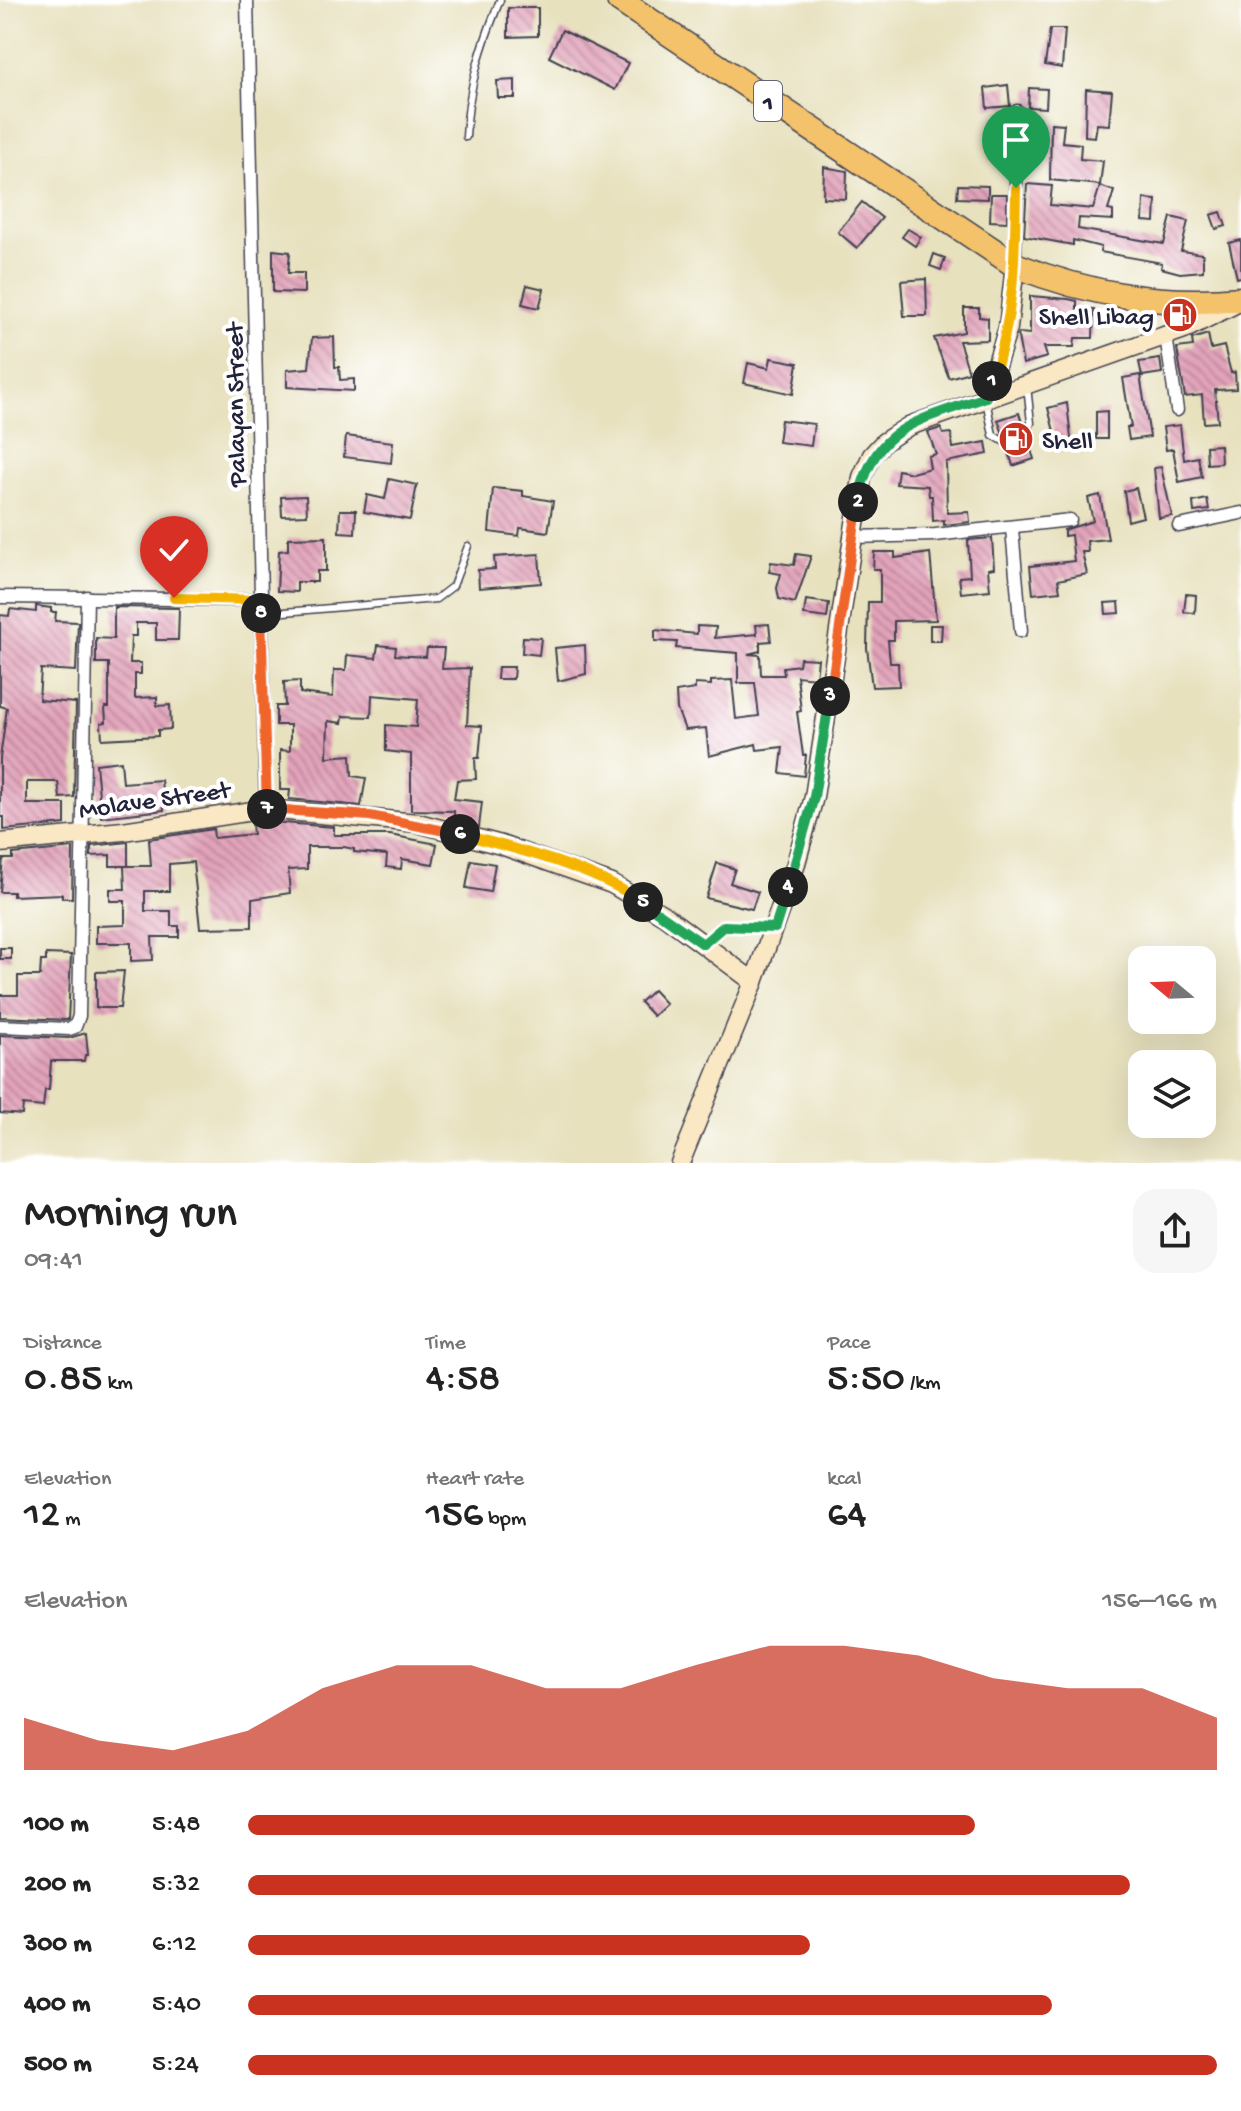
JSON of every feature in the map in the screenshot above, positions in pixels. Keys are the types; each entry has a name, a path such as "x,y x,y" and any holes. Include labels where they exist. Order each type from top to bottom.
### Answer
{"highway":[{"name":"1","path":"619,0 1015,265 1048,279 1131,300 1199,303 1241,300"}],"main road":[{"path":"986,397 1008,328 1015,265"},
{"path":"680,1163 775,928 814,797 862,477 872,455 884,442 909,426 1209,320 1241,300"},
{"name":"Molave Street","path":"0,843 83,835 266,809 418,823 501,845 612,884 754,982"}],"street":[{"name":"Palayan Street","path":"247,0 266,809"},
{"path":"1015,265 1017,111"},
{"path":"1166,336 1177,410"},
{"path":"1179,526 1241,513"},
{"path":"853,537 1012,529 1070,520"},
{"path":"1012,529 1021,631"},
{"path":"0,597 87,597 261,607"},
{"path":"0,1026 69,1029 78,1022 87,597"}],"lane":[{"path":"466,137 467,96 475,64 500,0"},
{"path":"1026,435 1031,423 1027,383"},
{"path":"986,397 993,435 1006,443"},
{"path":"261,607 436,599 453,586 468,546"},
{"path":"703,944 724,926 775,928"}],"building":[{"path":"508,8 538,8 538,36 508,37"},
{"path":"1050,29 1065,29 1062,68 1045,65"},
{"path":"562,30 628,63 615,90 549,57"},
{"path":"515,80 515,98 498,98 497,81"},
{"path":"1008,85 1010,106 987,108 985,88"},
{"path":"1029,88 1047,89 1046,108 1028,107"},
{"path":"1086,89 1112,91 1109,125 1097,124 1095,137 1085,136"},
{"path":"1051,123 1064,124 1062,142 1081,144 1080,159 1103,161 1100,185 1050,180"},
{"path":"824,167 847,171 846,199 823,198"},
{"path":"1027,184 1052,186 1050,205 1093,209 1100,186 1114,191 1108,210 1113,211 1113,220 1079,218 1078,229 1164,244 1171,217 1188,221 1181,251 1203,254 1203,271 1180,273 1161,268 1162,263 1100,252 1101,247 1073,240 1073,245 1024,236"},
{"path":"958,185 988,186 988,199 957,198"},
{"path":"991,194 1007,194 1007,222 990,221"},
{"path":"1144,199 1156,200 1155,222 1143,221"},
{"path":"862,202 882,218 857,248 838,232"},
{"path":"1221,212 1226,226 1216,229 1211,215"},
{"path":"908,229 921,237 915,246 902,237"},
{"path":"1241,240 1241,277 1237,278 1229,243"},
{"path":"273,250 290,252 288,273 304,273 304,293 273,292"},
{"path":"934,254 945,258 941,270 930,266"},
{"path":"926,279 927,316 904,316 901,281"},
{"path":"527,285 544,289 539,308 522,304"},
{"path":"1030,296 1068,299 1077,301 1077,309 1094,309 1093,338 1075,338 1074,347 1044,347 1047,357 1023,364 1018,337 1019,333 1030,334"},
{"path":"964,308 979,308 979,317 988,318 988,340 959,341 969,372 949,378 934,338 964,332"},
{"path":"1208,334 1211,349 1224,346 1231,373 1235,372 1236,389 1215,390 1218,422 1204,423 1202,395 1185,397 1177,348 1193,346 1192,339"},
{"path":"334,337 335,367 339,367 340,380 354,379 354,391 287,387 287,370 309,368 312,338"},
{"path":"771,358 798,363 793,394 744,383 748,363 769,368"},
{"path":"1160,359 1162,373 1142,376 1139,362"},
{"path":"1140,375 1150,437 1129,440 1127,427 1131,427 1123,378"},
{"path":"1067,403 1072,447 1059,451 1048,408"},
{"path":"1107,411 1107,439 1096,439 1096,412"},
{"name":"Shell","path":"1019,413 1023,426 1020,437 1028,441 1034,459 1013,466 1008,449 1012,441 1003,434 998,420"},
{"path":"781,420 814,424 811,446 778,442"},
{"path":"1180,425 1184,460 1198,457 1202,477 1179,482 1173,449 1166,450 1163,427"},
{"path":"941,428 943,434 951,433 953,448 986,442 988,454 946,462 947,513 969,512 970,522 944,525 944,520 933,521 932,496 929,496 928,486 896,484 898,470 912,473 930,468 928,456 936,454 928,432"},
{"path":"346,436 393,442 391,463 344,457"},
{"path":"1220,445 1221,463 1207,464 1206,446"},
{"path":"1161,467 1172,516 1159,518 1154,468"},
{"path":"389,479 417,485 410,520 364,512 367,495 385,499"},
{"path":"493,488 523,491 523,496 553,501 548,532 520,528 519,536 489,532"},
{"path":"1136,488 1143,517 1128,521 1124,491"},
{"path":"1100,495 1108,539 1087,541 1088,552 1082,552 1087,574 1058,580 1060,591 1033,594 1030,566 1074,561 1071,535 1064,536 1064,530 1093,521 1088,498"},
{"path":"306,496 307,515 282,516 281,497"},
{"path":"1207,499 1209,510 1194,512 1193,502"},
{"path":"340,510 356,510 355,533 339,532"},
{"path":"326,537 326,571 317,571 317,582 297,582 297,592 277,591 279,551 288,550 288,538"},
{"path":"992,538 994,568 988,569 990,590 961,593 959,577 970,576 968,540"},
{"path":"874,552 895,552 895,558 930,553 936,620 894,621 894,640 888,640 890,663 898,663 899,686 872,687 867,648 868,602 880,602 880,569 873,569"},
{"path":"539,554 541,583 479,588 478,570 495,569 494,557"},
{"path":"796,554 811,556 795,603 779,599 777,588 781,574 769,572 771,562 794,565"},
{"path":"1186,594 1196,595 1195,613 1184,612"},
{"path":"806,600 829,603 827,618 804,615"},
{"path":"1119,602 1120,613 1106,614 1105,603"},
{"path":"36,606 51,608 51,612 56,612 55,621 78,622 76,671 41,669 39,700 76,703 74,797 60,798 58,782 27,782 27,804 65,804 65,824 4,830 4,817 0,817 0,758 7,708 0,706 0,615 9,616 10,609 36,612"},
{"path":"114,607 179,608 178,640 156,640 156,623 136,623 136,636 131,636 130,663 141,663 141,674 135,674 135,698 157,697 157,706 170,705 171,729 158,730 158,736 102,739 101,723 106,722 105,707 109,707 109,663 96,663 96,638 114,639"},
{"path":"769,624 771,641 760,642 760,651 748,654 760,655 761,675 784,675 783,667 799,665 800,658 818,659 816,678 797,676 801,711 797,712 803,755 806,755 804,776 780,773 783,747 757,750 756,744 709,756 706,728 685,730 677,709 676,692 695,689 695,684 711,685 711,681 732,680 736,719 759,716 755,683 738,683 738,653 676,648 677,642 655,641 655,630 697,634 697,626 716,627 715,638 757,634 756,625"},
{"path":"930,625 942,625 941,641 930,641"},
{"path":"523,637 541,638 539,655 522,653"},
{"path":"378,645 396,647 395,655 426,657 427,648 444,648 442,669 470,668 467,725 482,726 479,758 475,758 476,779 457,780 454,799 482,802 479,827 454,820 454,811 411,810 411,754 386,751 386,725 416,727 418,699 372,695 371,717 343,716 342,723 328,721 327,757 351,755 352,776 366,778 361,806 289,799 290,790 280,790 280,750 290,751 290,725 276,725 276,706 285,706 284,682 300,681 300,693 333,697 334,670 346,670 347,655 376,658"},
{"path":"585,645 586,674 558,681 555,648"},
{"path":"498,667 514,667 513,679 497,679"},
{"path":"121,761 123,783 161,780 164,810 101,817 96,764"},
{"path":"271,822 334,827 334,835 390,835 437,844 433,864 402,859 401,869 386,867 387,855 354,852 354,849 344,847 307,847 307,869 288,870 290,893 252,899 252,927 200,928 193,862 169,864 169,891 145,891 145,911 171,911 171,926 179,926 179,937 152,937 153,960 131,961 131,943 96,943 96,926 125,925 125,901 110,901 110,889 125,889 124,866 151,866 149,839 213,829 214,838 253,834 252,824"},
{"path":"128,842 128,866 110,866 110,855 91,856 91,846"},
{"path":"73,848 72,898 62,898 62,894 13,896 13,892 0,892 3,859 13,859 13,854"},
{"path":"471,860 495,864 490,892 466,888"},
{"path":"717,863 735,869 730,883 758,892 752,909 706,898"},
{"path":"0,948 11,948 11,959 0,959"},
{"path":"46,954 71,955 68,1020 0,1017 0,995 18,995 18,976 40,976 41,961 46,961"},
{"path":"124,971 120,1008 96,1008 96,972"},
{"path":"653,990 666,1004 653,1016 640,1002"},
{"path":"86,1033 88,1055 85,1055 84,1061 51,1061 49,1090 45,1090 43,1107 23,1105 22,1115 0,1113 0,1035 69,1038"}],"place":[{"name":"Shell Libag","path":"1180,315"},
{"name":"Shell","path":"1016,439"}],"route":[{"path":"174,598 261,600 266,809 370,816 418,823 501,845 612,884 665,916 703,944 724,926 775,928 814,797 862,477 872,455 896,434 909,426 986,397 1003,351 1012,304 1016,188"}]}
